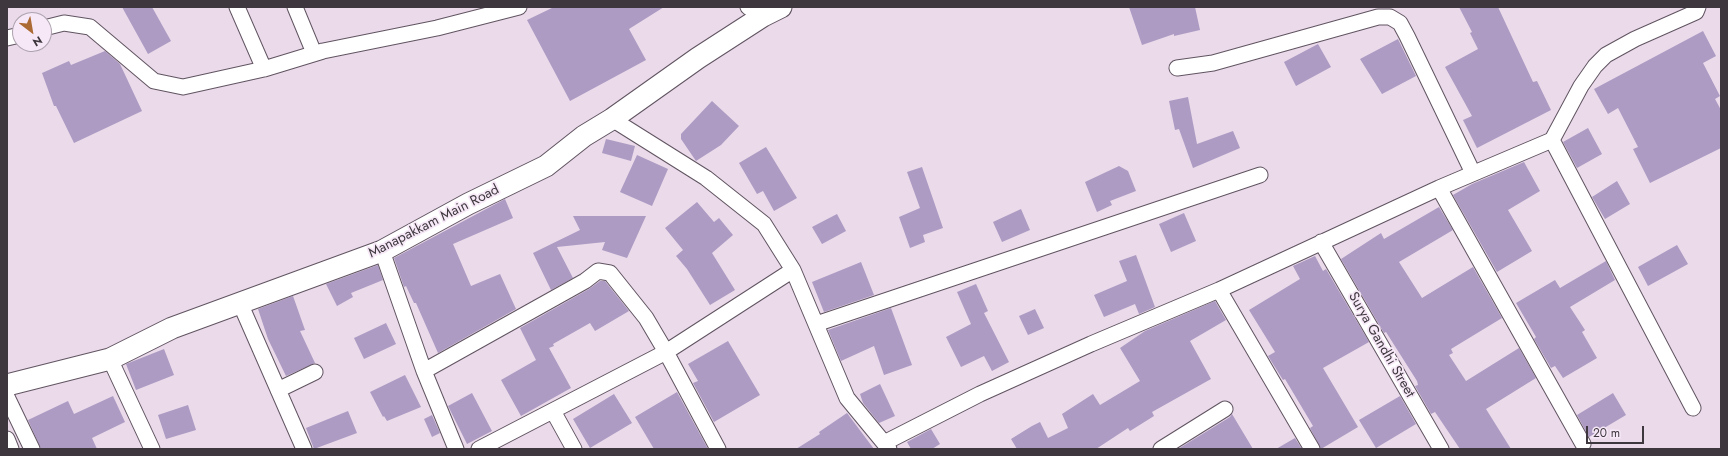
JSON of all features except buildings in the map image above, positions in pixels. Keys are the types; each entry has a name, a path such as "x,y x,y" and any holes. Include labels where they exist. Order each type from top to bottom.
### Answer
{"main road":[{"name":"Manapakkam Main Road","path":"7,385 110,359 172,328 382,251 468,204 546,166 584,136 612,119 764,10"}],"street":[{"path":"237,7 264,69"},
{"path":"295,7 314,53"},
{"path":"52,26 64,23 90,27 154,81 182,87 264,69 314,53 437,28 519,7"},
{"path":"612,119 706,178 764,224 793,270 847,398 886,446 980,394 1091,344 1219,290 1439,188 1552,140 1581,86 1595,66 1606,55 1635,39 1696,12 1698,7"},
{"path":"1177,68 1213,63 1378,17 1390,17 1400,23 1407,36 1473,174"},
{"path":"1552,140 1693,408"},
{"path":"816,324 1260,175"},
{"path":"1439,188 1583,444"},
{"name":"Surya Gandhi Street","path":"1321,242 1441,449"},
{"path":"382,251 424,371 456,449"},
{"path":"479,449 666,352 793,270"},
{"path":"424,371 586,281 598,271 610,273 646,318 718,449"},
{"path":"1219,290 1312,449"},
{"path":"240,303 304,449"},
{"path":"110,359 152,449"},
{"path":"278,390 315,372"},
{"path":"7,397 32,449"},
{"path":"1161,449 1225,409"},
{"path":"553,411 574,449"},
{"path":"7,439 11,449"}]}
